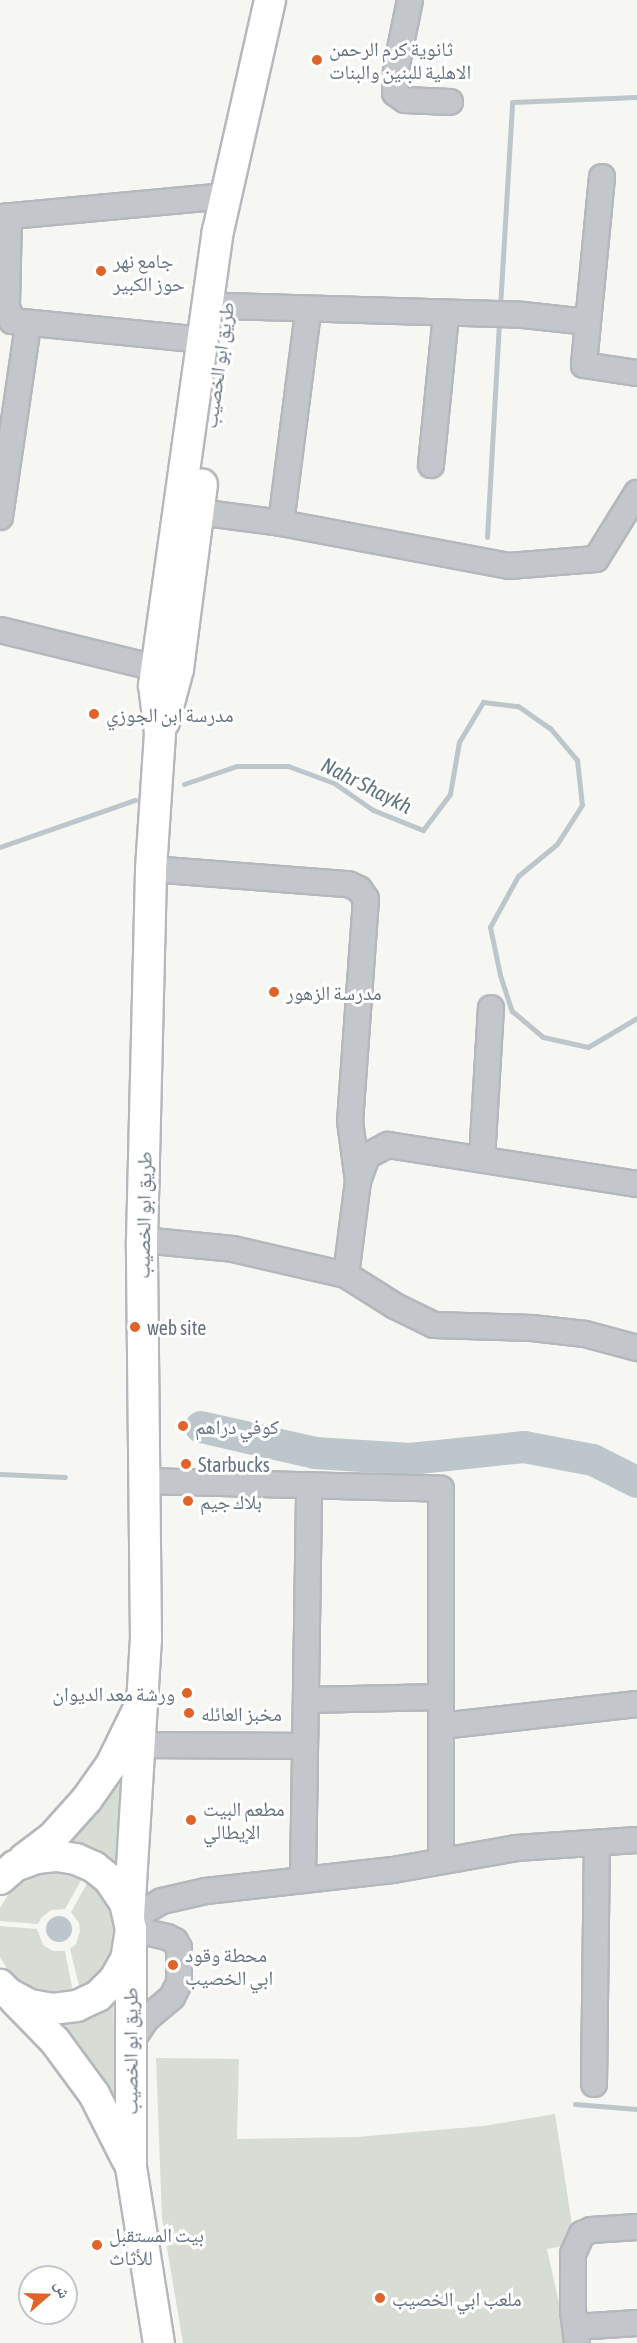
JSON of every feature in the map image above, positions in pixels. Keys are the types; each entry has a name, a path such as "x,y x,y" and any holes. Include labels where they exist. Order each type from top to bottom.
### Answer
{"main road":[{"name":"طريق ابو الخصيب","path":"159,2343 131,2167 130,2043 130,1925 144,1697 147,1581 142,1239 151,869 159,733 154,701 156,668 201,340 225,196 270,0"},
{"name":"طريق ابو الخصيب","path":"159,733 175,686 226,306 249,175 291,0"},
{"name":"طريق ابو الخصيب","path":"8,1873 53,1837 100,1782 144,1697"},
{"path":"4,1989 30,2005 53,2009 77,2006 98,1996 115,1979 126,1959 130,1925 121,1894 109,1879 85,1863 57,1856 37,1858 8,1873"},
{"name":"طريق ابو الخصيب","path":"4,1989 55,2041 94,2094 131,2167"}],"street":[{"path":"410,0 396,69 395,93 405,100 450,102"},
{"path":"602,177 584,365 637,372"},
{"path":"201,340 12,321 4,292 5,216 225,196"},
{"path":"226,306 523,315 587,322"},
{"path":"281,523 308,310"},
{"path":"431,465 446,314"},
{"path":"0,517 4,473 28,324"},
{"path":"198,512 281,523 509,566 596,559 637,494"},
{"path":"0,630 156,668"},
{"path":"151,869 348,884 360,888 366,899 350,1121 358,1181"},
{"path":"482,1158 491,1008"},
{"path":"346,1275 358,1181 367,1155 388,1145 637,1184"},
{"path":"142,1239 233,1249 346,1275 394,1306 434,1325 532,1329 585,1334 637,1348"},
{"path":"145,1481 441,1489 441,1861"},
{"path":"303,1880 309,1485"},
{"path":"306,1700 441,1697"},
{"path":"441,1726 637,1704"},
{"path":"141,1745 305,1746"},
{"path":"130,1925 162,1901 185,1895 441,1861 516,1848 637,1840"},
{"path":"594,2084 597,1843"},
{"path":"130,1925 167,1937 175,1941 179,1948 179,1983 172,1997 146,2019 130,2043"},
{"path":"637,2227 591,2230 582,2234 573,2254 576,2335 637,2323"}],"shaded area":[{"path":"125,1773 121,1834 115,1868 94,1850 67,1842 87,1824"},
{"path":"52,1871 83,1877 65,1909 51,1910 41,1918 38,1924 0,1921 0,1908 10,1892 36,1874"},
{"path":"89,1880 102,1891 117,1921 114,1954 106,1969 80,1990 70,1949 76,1944 80,1931 79,1923 71,1912"},
{"path":"59,1916 68,1920 72,1929 68,1938 59,1942 50,1938 46,1929 50,1920"},
{"path":"0,1926 37,1929 43,1945 53,1951 65,1951 73,1992 56,1994 39,1992 24,1985 10,1974 0,1957"},
{"path":"113,1996 116,2094 114,2102 59,2017"},
{"path":"156,2058 239,2059 237,2139 357,2137 483,2126 555,2114 575,2244 547,2249 568,2343 183,2343 162,2218"}],"waterway":[{"path":"500,307 512,102 637,97"},
{"path":"487,537 499,320"},
{"name":"Nahr Shaykh","path":"184,784 237,766 288,766 334,783 373,810 423,830 450,794 459,742 483,702 518,706 550,728 577,760 582,805 557,844 518,876 490,927 500,975 512,1011 543,1037 588,1047 637,1018"},
{"name":"Nahr Shaykh","path":"0,847 135,800"},
{"path":"201,1427 315,1453 410,1459 524,1447 593,1460 637,1482"},
{"path":"0,1474 65,1477"},
{"path":"575,2104 637,2109"}],"place":[{"name":"ثانوية كرم الرحمن الاهلية للبنين والبنات","path":"317,60"},
{"name":"جامع نهر حوز الكبير","path":"101,271"},
{"name":"مدرسة ابن الجوزي","path":"94,714"},
{"name":"مدرسة الزهور","path":"274,992"},
{"name":"web site","path":"135,1327"},
{"name":"كوفي دراهم","path":"183,1426"},
{"name":"Starbucks","path":"186,1464"},
{"name":"بلاك جيم","path":"188,1501"},
{"name":"ورشة معد الديوان","path":"187,1693"},
{"name":"مخبز العائله","path":"189,1713"},
{"name":"مطعم البيت الإيطالي","path":"191,1820"},
{"name":"محطة وقود ابي الخصيب","path":"173,1965"},
{"name":"بيت المستقبل للأثاث","path":"97,2245"},
{"name":"ملعب ابي الخصيب","path":"380,2298"}]}
